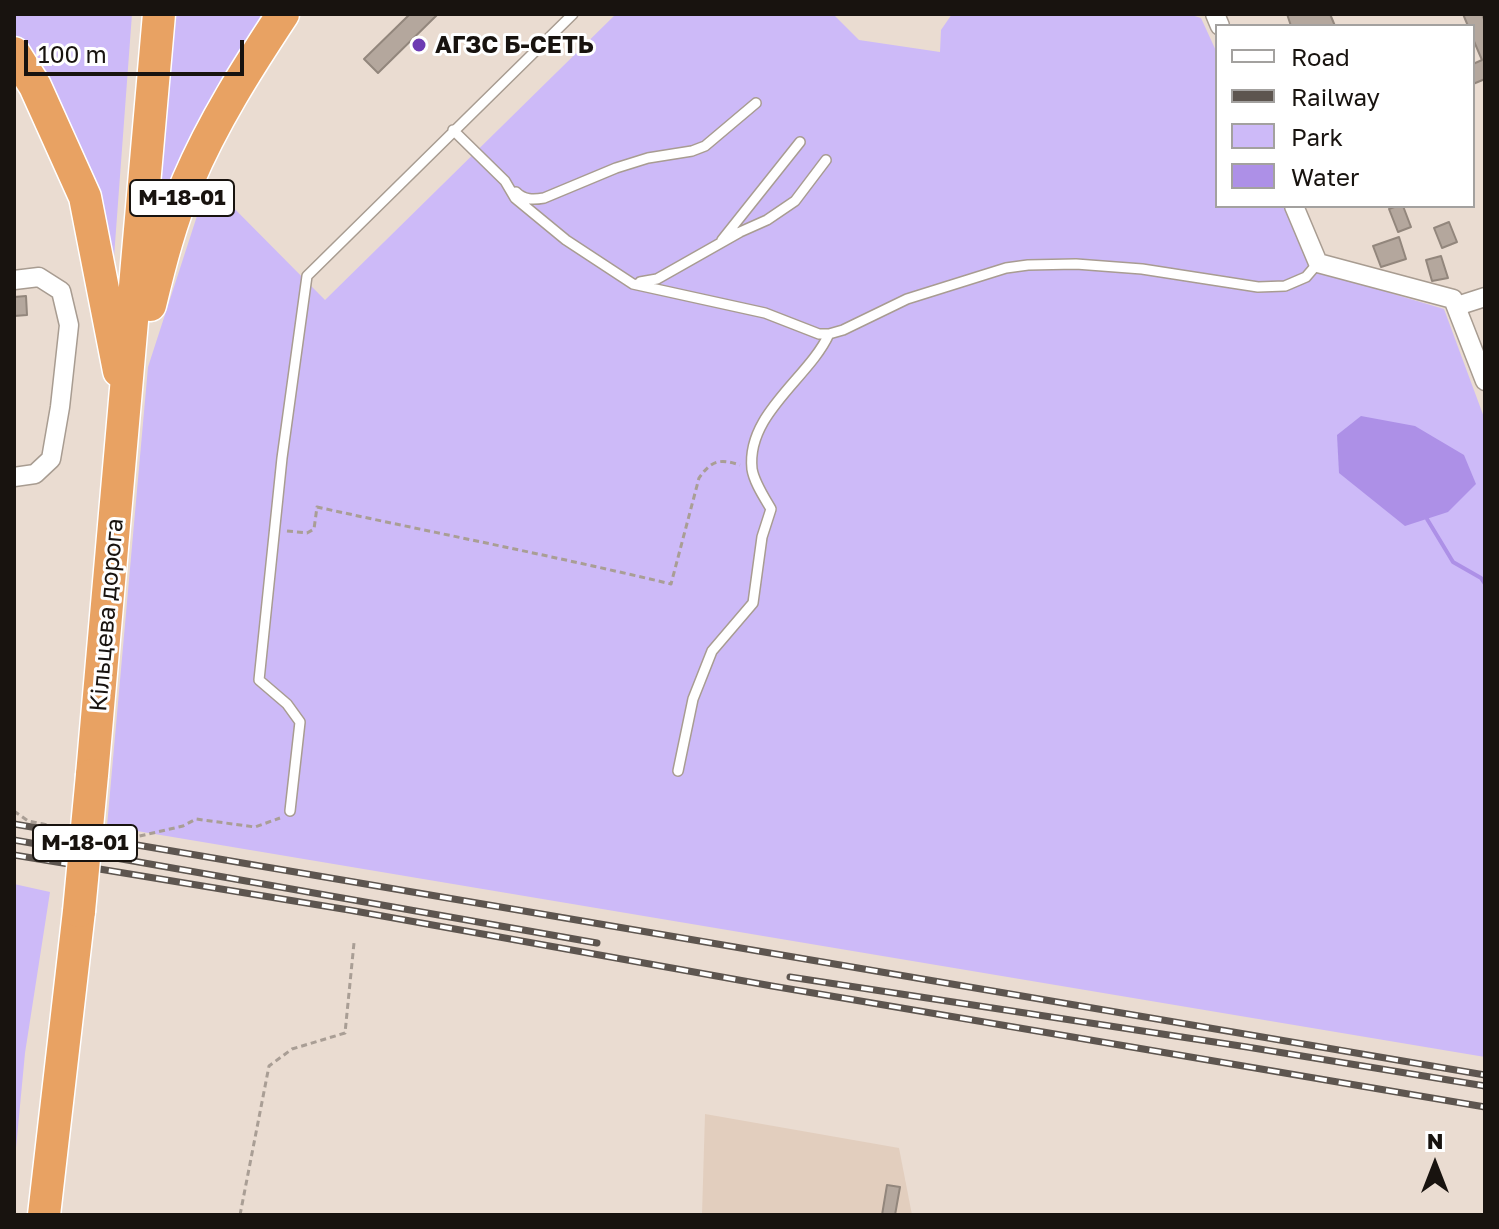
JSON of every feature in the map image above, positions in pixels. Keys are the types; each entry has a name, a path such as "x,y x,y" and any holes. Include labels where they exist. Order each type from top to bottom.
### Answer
{"highway":[{"name":"Кільцева дорога","path":"44,1215 79,911 159,14"},
{"name":"М-18-01","path":"126,401 158,270 188,181 244,71 283,14"},
{"name":"М-18-01","path":"14,53 35,86 85,197 126,401"}],"street":[{"path":"1295,208 1318,263 1455,303 1485,297"},
{"path":"14,280 39,277 61,291 69,325 51,459 35,474 14,477"},
{"path":"1455,303 1485,381"}],"lane":[{"path":"290,811 300,722 287,704 259,680 282,458 307,276 573,14"},
{"path":"453,130 521,197 534,200 616,168 705,146 756,103"},
{"path":"719,244 800,142"},
{"path":"633,284 657,279 767,220 795,201 826,160"},
{"path":"505,181 515,198 566,240 633,284 765,313 819,334 829,334 907,299 1006,268 1076,264 1142,269 1272,287 1285,286 1306,277 1318,263"},
{"path":"678,771 693,699 712,651 753,603 762,537 771,509 752,470 754,450 776,401 821,353 829,334"}],"path":[{"path":"275,530 307,533 314,529 317,507 538,552 671,584 699,478 709,464 724,460 752,470"},
{"path":"14,811 28,821 62,828"},
{"path":"106,835 131,838 183,826 196,819 255,827 266,825 290,811"},
{"path":"240,1215 269,1066 292,1049 345,1033 354,943"}],"shaded area":[{"path":"705,1114 899,1148 912,1215 702,1215"}],"green space":[{"path":"14,14 132,14 112,284 14,39"},
{"path":"173,14 285,14 152,247"},
{"path":"616,14 833,14 859,40 940,52 941,30 952,14 1188,14 1201,18 1215,49 1215,208 1286,208 1313,270 1444,309 1485,420 1485,1057 107,826 148,367 208,182 325,300"},
{"path":"14,884 50,892 25,1053 14,1169"}],"water":[{"path":"1361,416 1415,426 1464,455 1476,484 1448,512 1405,526 1339,473 1337,435"}],"building":[{"path":"410,14 438,14 378,73 364,59"},
{"path":"1287,14 1330,14 1334,24 1290,24"},
{"path":"1463,14 1482,14 1485,22 1485,79 1475,83 1475,63 1482,60 1475,44 1475,24 1467,24"},
{"path":"1404,208 1411,227 1398,232 1389,209"},
{"path":"1449,222 1457,242 1442,248 1434,228"},
{"path":"1399,237 1406,259 1381,267 1373,246"},
{"path":"1441,256 1448,278 1432,281 1426,260"},
{"path":"26,296 27,315 14,316 14,297"},
{"path":"887,1185 900,1187 895,1215 882,1215"}],"waterway":[{"path":"1427,519 1453,562 1481,578 1485,584"}],"railway":[{"path":"14,824 1485,1075"},
{"path":"14,840 597,943"},
{"path":"14,855 1485,1107"},
{"path":"790,977 1485,1086"}],"place":[{"name":"АГЗС Б-СЕТЬ","path":"419,45"}]}
